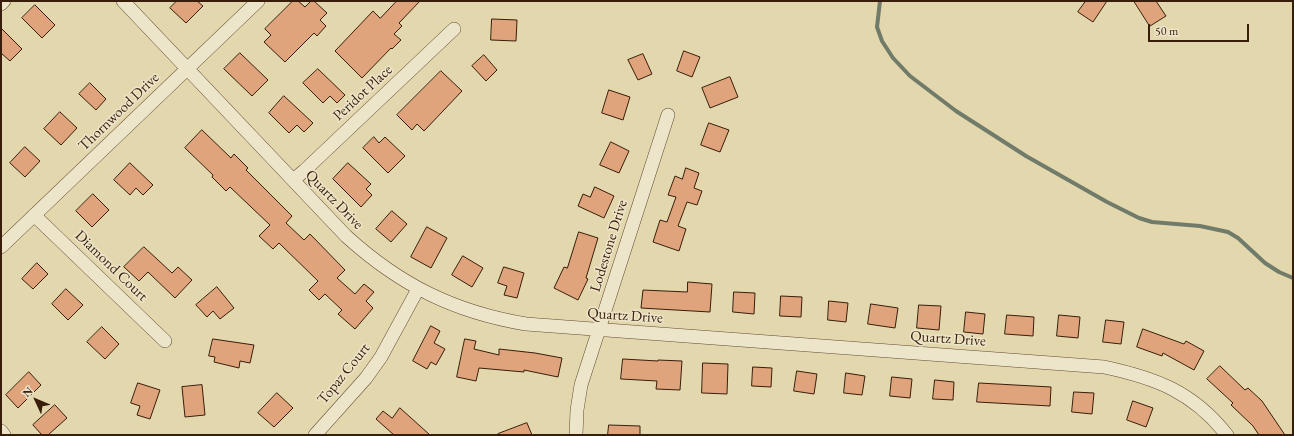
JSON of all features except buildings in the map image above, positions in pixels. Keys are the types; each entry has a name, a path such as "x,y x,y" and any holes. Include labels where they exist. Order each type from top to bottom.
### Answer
{"street":[{"path":"1,4 4,1"},
{"name":"Quartz Drive","path":"123,1 346,236 393,274 418,289 465,309 504,320 526,324 1104,367 1145,377 1177,391 1207,413 1227,435"},
{"name":"Thornwood Drive","path":"1,247 258,1"},
{"name":"Peridot Place","path":"293,180 454,29"},
{"name":"Lodestone Drive","path":"576,435 577,410 581,385 636,210 668,115"},
{"name":"Diamond Court","path":"34,215 165,341"},
{"name":"Topaz Court","path":"315,435 366,378 381,357 418,289"},
{"path":"1,431 4,435"}],"waterway":[{"path":"880,1 877,27 882,41 893,58 910,76 956,111 1026,156 1107,202 1139,218 1152,222 1200,226 1228,232 1238,238 1265,263 1279,272 1293,278"}]}
